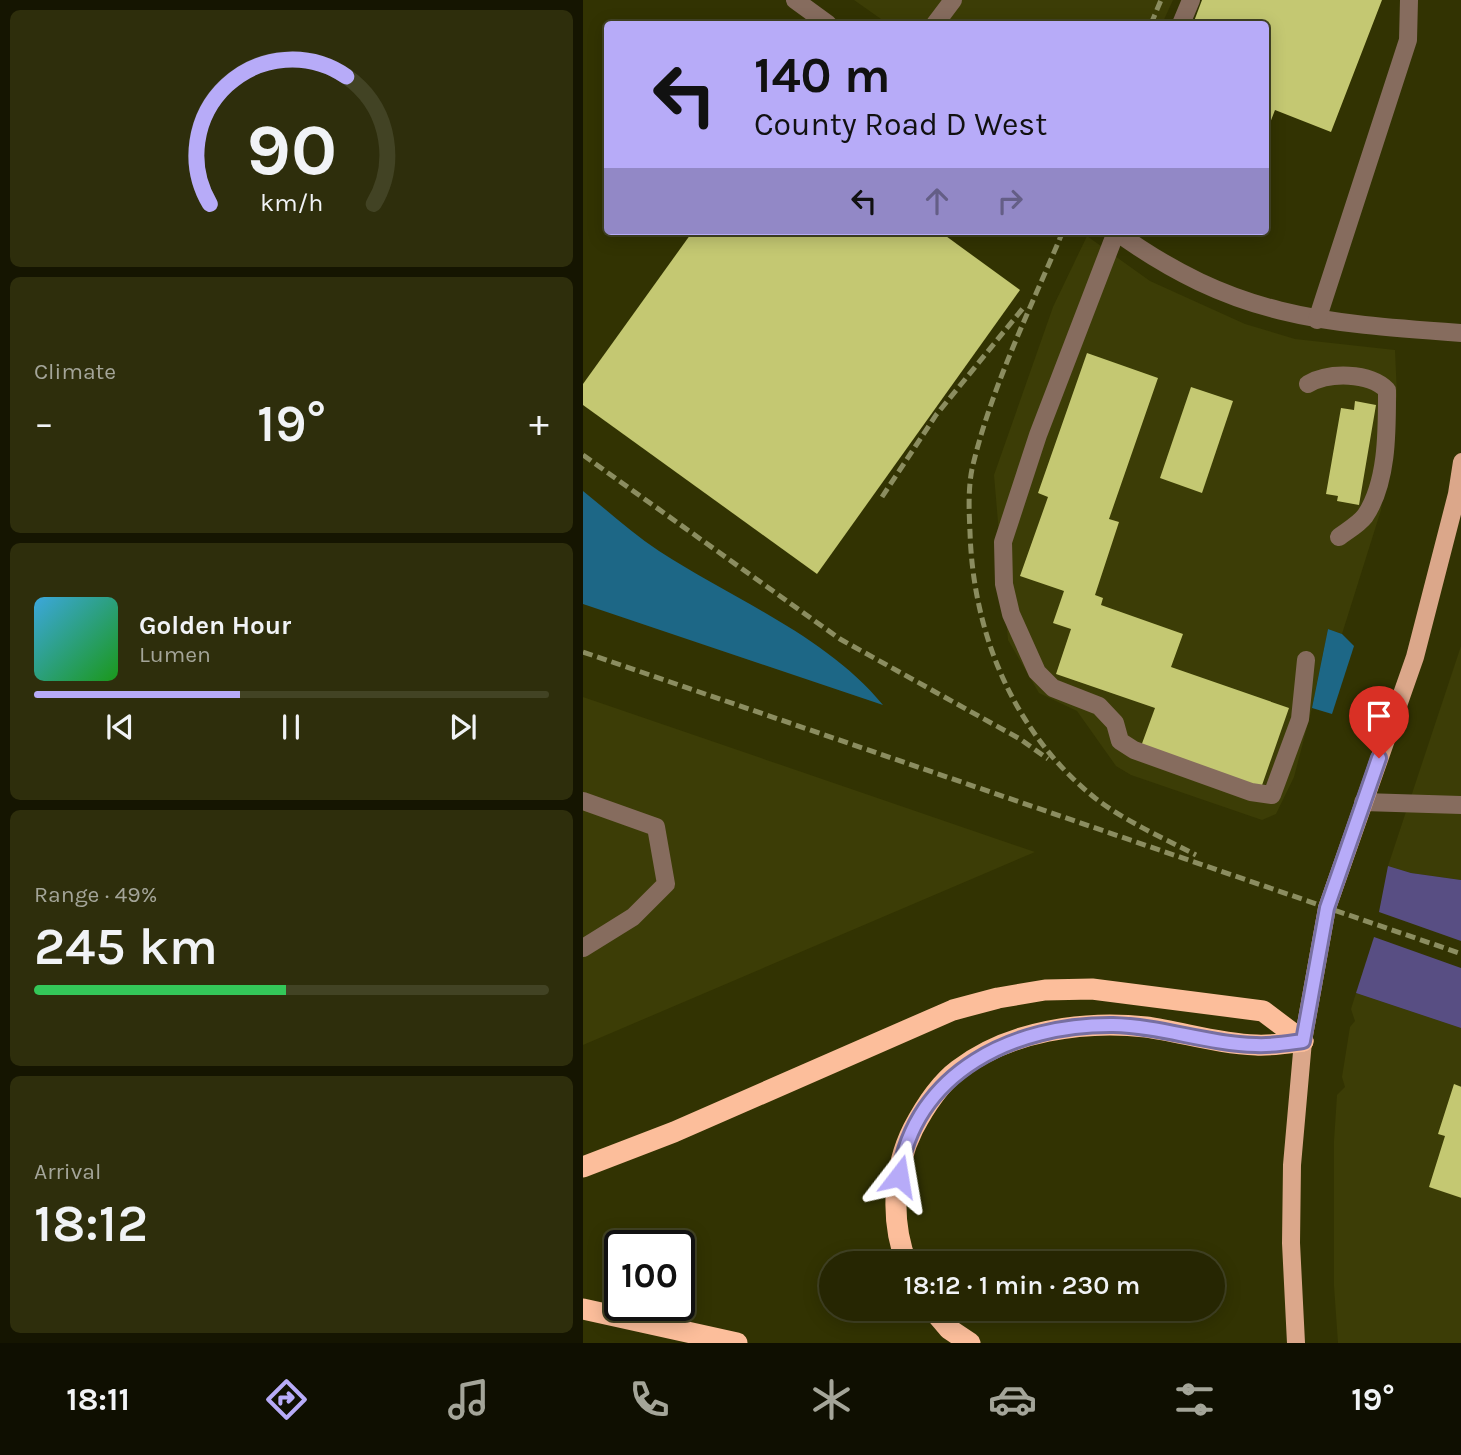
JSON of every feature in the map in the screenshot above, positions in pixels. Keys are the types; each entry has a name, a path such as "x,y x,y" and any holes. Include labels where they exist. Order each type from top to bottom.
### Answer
{"highway":[{"path":"583,1167 674,1132 953,1010 998,998 1045,990 1092,989 1263,1011 1303,1041"},
{"path":"904,1251 897,1225 896,1191 901,1161 924,1108 958,1069 1019,1041 1071,1027 1145,1027 1256,1045 1303,1041"},
{"path":"583,1309 737,1343"},
{"path":"942,1321 970,1343"}],"main road":[{"path":"1296,1343 1291,1201 1303,1041 1327,908 1419,645 1457,494 1461,461"}],"street":[{"path":"795,0 824,21"},
{"path":"1182,21 1191,0"},
{"path":"1317,320 1408,40 1409,0"},
{"path":"937,21 949,1"},
{"path":"1114,235 1037,436 1003,542 1004,584 1011,614 1037,672 1053,688 1099,706 1115,723 1120,741 1134,750 1250,792 1272,795 1300,719 1306,660"},
{"path":"1122,235 1173,270 1218,293 1257,307 1317,320 1461,333"},
{"path":"1307,384 1321,376 1355,377 1379,382 1387,390 1387,428 1373,499 1364,517 1339,537"},
{"path":"583,801 657,827 666,884 633,917 583,948"},
{"path":"1363,802 1461,806"}],"shaded area":[{"path":"854,0 1173,0 1163,21 884,21"},
{"path":"1087,236 1150,281 1245,324 1295,339 1395,350 1397,396 1381,510 1342,634 1328,629 1294,777 1276,814 1262,820 1131,775 1116,766 1077,711 1039,693 1008,640 994,475 1053,307"},
{"path":"1461,646 1461,880 1411,873 1388,866"},
{"path":"583,697 1035,852 583,1045"},
{"path":"1388,866 1411,873 1461,880 1461,941 1379,912"},
{"path":"1374,937 1461,968 1461,1028 1356,993"},
{"path":"1356,993 1461,1028 1461,1343 1338,1343 1334,1286 1334,1141 1337,1095 1345,1087 1342,1077 1350,1027 1355,1021 1351,1009"}],"water":[{"path":"583,491 659,551 806,638 860,680 883,705 583,604"},
{"path":"1328,629 1342,634 1354,646 1332,714 1312,708"}],"building":[{"path":"1202,0 1382,0 1331,132 1275,110 1269,123 1269,21 1194,21"},
{"path":"690,235 944,235 1020,290 817,574 583,405 583,384"},
{"path":"1087,353 1158,378 1109,519 1119,522 1095,595 1103,598 1101,605 1183,634 1171,667 1289,708 1260,791 1140,749 1155,708 1056,674 1071,629 1053,623 1064,591 1020,576 1048,497 1038,493"},
{"path":"1191,387 1233,401 1202,493 1160,478"},
{"path":"1355,401 1376,405 1359,505 1337,501 1338,496 1326,494 1341,408 1354,410"},
{"path":"1454,1084 1462,1087 1462,1198 1429,1187 1445,1136 1438,1134"}],"railway":[{"path":"1152,21 1161,0"},
{"path":"1061,235 1001,378 972,469 969,492 970,532 979,607 1003,679 1021,712 1066,772 1095,798 1119,814 1196,855"},
{"path":"882,497 936,415 1024,307"},
{"path":"583,455 840,639 1020,739 1048,759"},
{"path":"583,652 1462,954"}],"route":[{"path":"899,1176 910,1135 924,1108 943,1084 958,1069 994,1050 1031,1036 1071,1027 1112,1025 1145,1027 1256,1045 1303,1041 1327,908 1379,758"}]}
